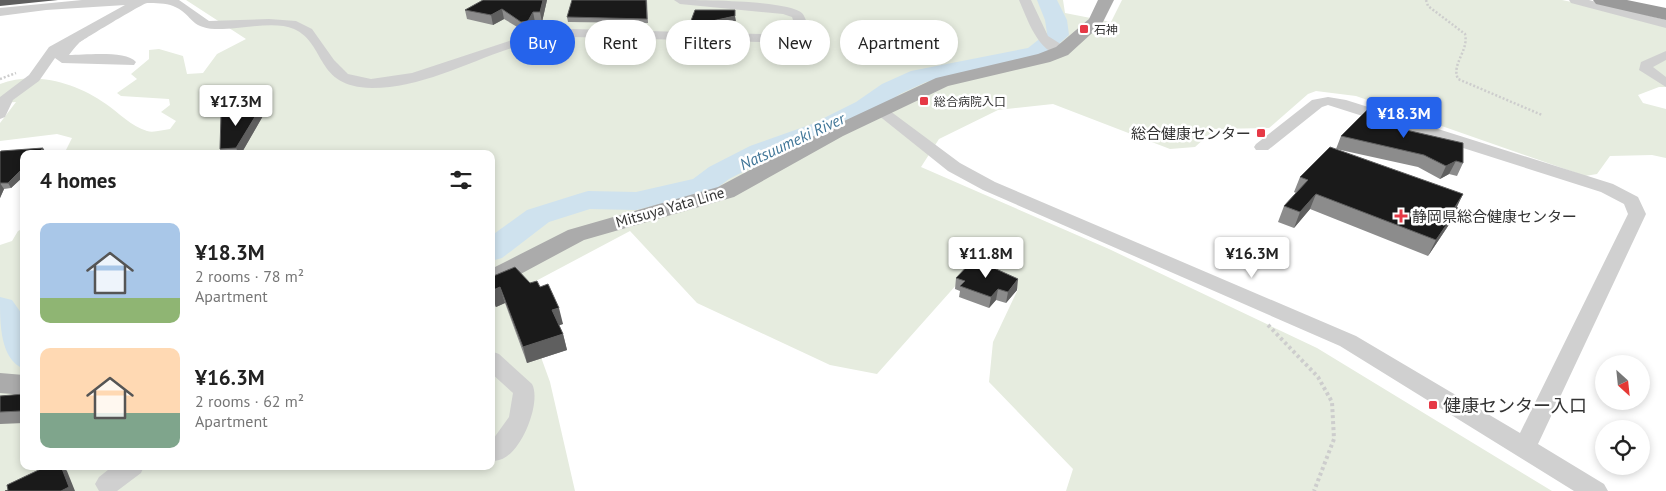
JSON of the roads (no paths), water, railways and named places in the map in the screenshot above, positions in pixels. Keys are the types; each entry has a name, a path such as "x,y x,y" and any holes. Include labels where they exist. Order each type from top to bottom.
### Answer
{"highway":[{"path":"1602,0 1666,14"}],"main road":[{"name":"Mitsuya Yata Line","path":"495,277 576,235 726,192 836,132 942,82 1044,58 1060,50 1096,21 1106,0"},
{"path":"0,383 20,385"}],"street":[{"path":"0,12 88,1 141,0"},
{"path":"129,62 119,59 62,58 60,55 80,38 141,0"},
{"path":"149,0 164,0 185,7 192,17 203,24 220,26 283,24 299,27 338,74 351,80 369,83 415,77 522,41 554,35 582,33 760,38 787,33 798,27 800,23 797,15 786,10 680,0"},
{"path":"1025,0 1042,38 1060,50"},
{"path":"1576,0 1666,24"},
{"path":"0,114 7,98 34,78 54,50 80,38"},
{"path":"1666,55 1646,65 1646,70 1651,75 1666,82"},
{"path":"1262,147 1317,103 1328,101 1342,103 1598,185 1632,201 1637,214 1525,447"},
{"path":"881,111 954,167 972,177 1340,338 1525,447 1595,491"},
{"path":"495,364 524,390 523,412 517,428 497,452"},
{"path":"108,484 127,470"}],"waterway":[{"name":"Natsuumeki River","path":"495,248 538,216 588,200 636,201 703,185 719,173 760,152 821,130 865,107 891,89 919,76 1035,53 1058,35 1056,20 1047,0"},
{"name":"Natsuumeki River","path":"0,308 9,321 15,345 20,351"}],"place":[{"name":"石神","path":"1084,29"},
{"name":"総合病院入口","path":"924,101"},
{"name":"総合健康センター","path":"1261,133"},
{"name":"静岡県総合健康センター","path":"1401,216"},
{"name":"健康センター入口","path":"1433,405"}]}
